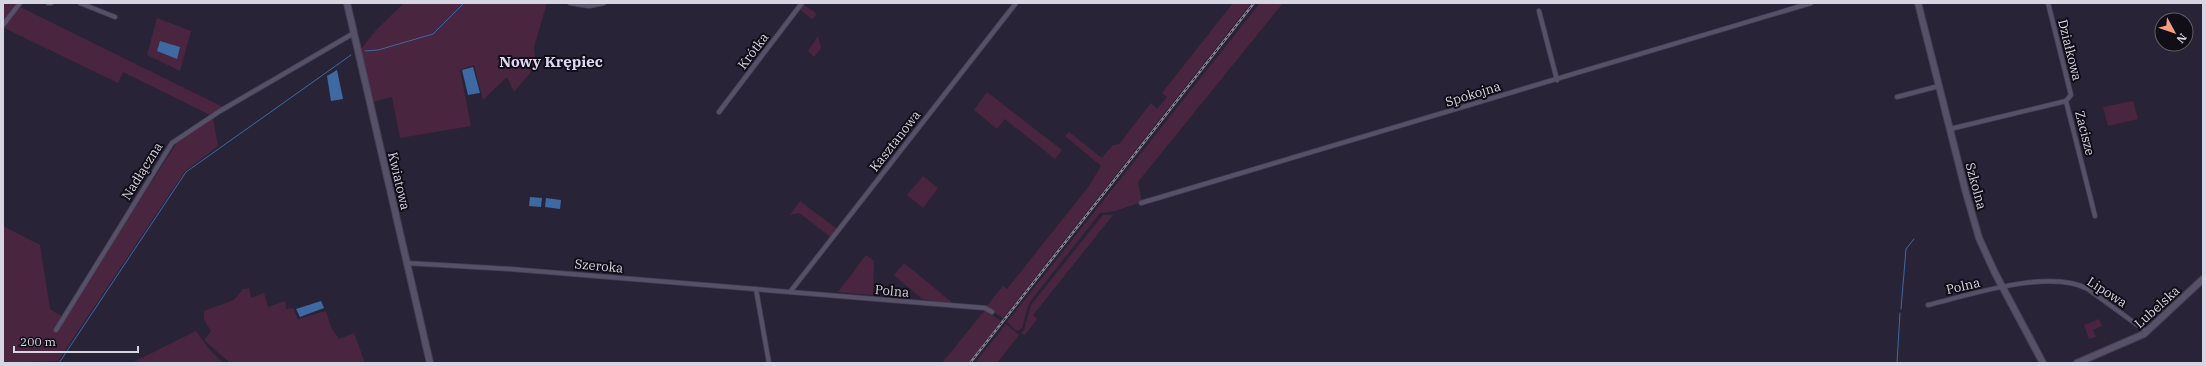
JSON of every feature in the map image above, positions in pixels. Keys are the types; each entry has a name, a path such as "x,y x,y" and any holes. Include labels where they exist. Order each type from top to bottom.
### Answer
{"street":[{"path":"3,25 20,3"},
{"path":"80,3 115,17"},
{"name":"Kwiatowa","path":"347,3 430,363"},
{"path":"570,3 589,6 604,3"},
{"name":"Krótka","path":"719,112 802,3"},
{"name":"Kasztanowa","path":"790,292 1016,3"},
{"name":"Spokojna","path":"1141,204 1811,3"},
{"name":"Szkolna","path":"1918,3 1974,223 1985,252 2044,363"},
{"name":"Działkowa","path":"2048,3 2071,96 2066,101"},
{"path":"1539,11 1557,80"},
{"name":"Nadłączna","path":"56,330 172,143 220,112 354,34"},
{"path":"1896,96 1939,86"},
{"name":"Zacisze","path":"1950,129 2066,101 2095,216"},
{"name":"Szeroka","path":"406,263 494,268 790,292"},
{"name":"Lubelska","path":"2077,363 2133,341 2147,332 2203,279"},
{"name":"Lipowa","path":"2003,287 2042,281 2081,286 2091,291 2147,332"},
{"name":"Polna","path":"1928,305 2003,287"},
{"path":"756,289 769,363"},
{"name":"Polna","path":"790,292 985,308 992,312"}],"shaded area":[{"path":"3,3 17,3 3,21"},
{"path":"404,3 547,3 534,47 536,66 514,92 507,77 483,100 474,65 460,70 471,126 400,138 392,97 373,102 361,49 377,29"},
{"path":"1233,3 1251,3 1003,318 986,307 1003,286 1007,289 1089,186 1101,166 1065,136 1069,132 1102,158 1113,145 1119,144 1151,103 1157,109 1167,97 1162,93"},
{"path":"1260,3 1283,3 1138,182 1142,202 1115,211 1100,213 1032,299 1028,306 1022,328 1017,331 1007,322"},
{"path":"803,4 817,14 812,19 799,9"},
{"path":"20,7 223,107 210,115 123,72 118,83 4,28"},
{"path":"157,18 191,31 180,71 147,55"},
{"path":"818,36 821,48 814,57 808,51"},
{"path":"987,92 1062,150 1055,159 1005,119 997,129 974,110"},
{"path":"2133,101 2138,119 2108,126 2103,107"},
{"path":"213,118 218,146 185,171 58,361 3,363 3,226 40,245 50,309 64,318 178,141"},
{"path":"923,176 938,188 923,208 907,195"},
{"path":"800,201 837,229 831,237 799,213 790,215"},
{"path":"1103,215 1113,215 1033,315 1037,319 1025,335 1021,333 1024,330 1031,305"},
{"path":"866,255 874,261 873,295 838,292"},
{"path":"904,263 954,304 922,299 894,275"},
{"path":"249,288 251,298 264,293 268,307 285,301 286,309 293,308 298,319 326,311 331,327 339,339 354,333 365,363 230,363 204,340 211,331 204,320 204,311 234,300 243,289"},
{"path":"985,310 1001,321 968,363 942,363"},
{"path":"2099,319 2102,326 2093,330 2096,337 2089,339 2084,325"},
{"path":"1006,324 1019,335 997,363 975,363"},
{"path":"196,331 208,348 223,363 132,363"}],"water":[{"path":"160,41 180,47 177,59 157,51"},
{"path":"473,67 480,93 468,95 462,70"},
{"path":"337,70 343,99 331,101 327,76"},
{"path":"530,197 542,198 541,207 529,206"},
{"path":"546,198 561,200 560,209 545,207"},
{"path":"321,301 324,308 300,317 296,309"}],"waterway":[{"path":"365,51 378,50 433,34 464,3"},
{"path":"59,363 186,172 351,55"},
{"path":"1901,309 1906,249 1914,239"},
{"path":"1897,363 1900,313"}],"railway":[{"path":"970,363 1254,3"}],"district":[{"name":"Nowy Krępiec","path":"551,61"}]}
